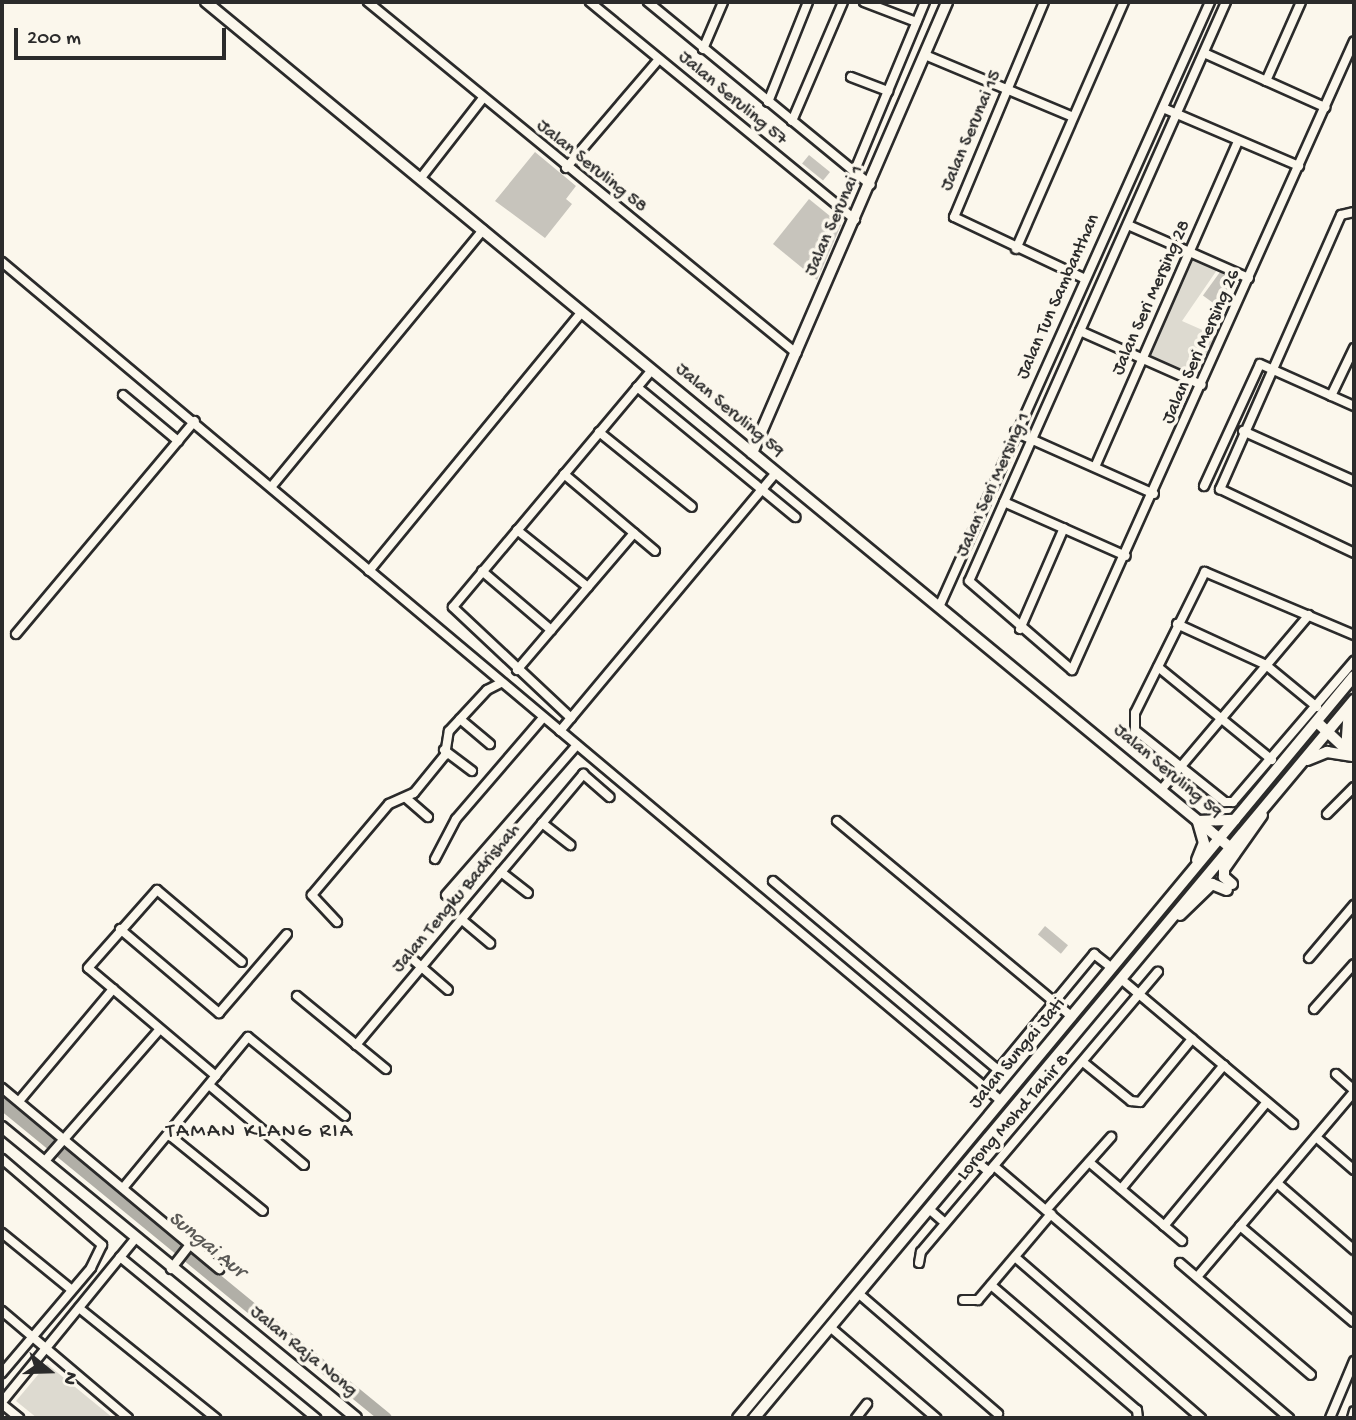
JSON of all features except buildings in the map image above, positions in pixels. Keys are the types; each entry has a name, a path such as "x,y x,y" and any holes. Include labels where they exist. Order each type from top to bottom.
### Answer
{"main road":[{"name":"Jalan Seruling 59","path":"206,2 1231,848"},
{"name":"Jalan Serunai 1","path":"752,453 871,184 947,2"},
{"name":"Jalan Sungai Jati","path":"738,1418 1318,723 1354,676"},
{"name":"Jalan Sungai Jati","path":"754,1418 1352,703"},
{"path":"1352,703 1347,739 1354,757"},
{"path":"1318,723 1354,757"},
{"path":"1306,760 1327,752 1354,757"},
{"path":"1172,918 1212,884 1230,887 1224,869 1259,826 1263,811"},
{"path":"1184,881 1202,849 1198,821 1236,820"},
{"name":"Jalan Raja Nong","path":"2,1127 171,1269 356,1418"}],"street":[{"name":"Jalan Seruling 58","path":"368,2 566,168 796,353"},
{"name":"Jalan Seruling 57","path":"590,2 855,220"},
{"name":"Jalan Seruling 57","path":"648,2 871,184"},
{"path":"704,49 723,2"},
{"path":"768,102 808,2"},
{"path":"792,121 843,2"},
{"path":"864,2 916,22"},
{"path":"855,170 925,2"},
{"name":"Jalan Serunai 15","path":"1044,2 954,217 1016,249 1084,279"},
{"path":"1016,249 1124,2"},
{"name":"Jalan Tun Sambanthan","path":"939,607 1024,436 1084,279 1170,111 1210,2"},
{"name":"Jalan Seri Mersing 1","path":"1078,665 1068,668 1020,629 969,581 1004,502 1024,436 1080,331 1128,225 1170,111 1204,53 1226,2"},
{"path":"1266,81 1301,2"},
{"name":"Jalan Seri Mersing 26","path":"1078,665 1354,41"},
{"path":"1204,53 1325,107"},
{"path":"925,55 1073,117"},
{"path":"566,168 659,59"},
{"path":"851,77 888,91"},
{"path":"420,179 483,98"},
{"path":"1170,111 1299,166"},
{"name":"Jalan Seri Mersing 28","path":"1095,467 1238,141"},
{"path":"1354,212 1341,215 1220,481 1221,492 1354,553"},
{"path":"1128,225 1249,278"},
{"path":"272,486 483,230"},
{"path":"2,262 195,421 501,683 1001,1101"},
{"path":"369,571 582,312"},
{"path":"1080,331 1202,385"},
{"path":"1331,396 1354,348"},
{"path":"1204,486 1257,366 1271,368 1354,406"},
{"path":"571,718 453,607 652,370"},
{"path":"637,387 796,517"},
{"path":"123,395 178,441"},
{"path":"16,634 195,421"},
{"path":"1243,430 1354,481"},
{"path":"599,432 692,507"},
{"path":"1024,436 1154,494"},
{"path":"560,731 776,473"},
{"path":"564,474 655,551"},
{"path":"1004,502 1126,556"},
{"path":"1020,629 1064,528"},
{"path":"517,530 588,587"},
{"path":"517,670 634,533"},
{"path":"482,571 551,630"},
{"path":"1354,635 1213,571 1199,577 1135,713 1135,730 1225,802 1239,799 1354,661"},
{"path":"1161,790 1309,615"},
{"path":"1177,624 1266,665 1317,706"},
{"path":"1158,667 1272,760"},
{"path":"337,922 312,895 389,804 407,798 445,755 444,750 460,719 501,683"},
{"path":"435,859 456,819 543,718"},
{"path":"460,719 490,744"},
{"path":"446,895 577,745"},
{"path":"444,750 472,771"},
{"name":"Jalan Tengku Badrishah","path":"356,1045 583,774 609,797"},
{"path":"1327,814 1354,787"},
{"path":"407,798 428,817"},
{"path":"837,821 1072,1017"},
{"path":"542,823 570,845"},
{"path":"501,872 528,893"},
{"path":"773,881 998,1070"},
{"path":"216,1076 88,968 157,890 242,962"},
{"path":"1309,958 1354,905"},
{"path":"461,919 490,943"},
{"path":"120,929 219,1013 287,934"},
{"path":"984,1087 1094,954 1112,968"},
{"path":"410,957 448,990"},
{"path":"1314,1009 1354,964"},
{"name":"Lorong Mohd Tahir 8","path":"919,1263 918,1256 945,1223 1158,972"},
{"path":"1121,979 1293,1124"},
{"path":"20,1100 113,989"},
{"path":"297,996 386,1069"},
{"path":"44,1162 160,1029"},
{"path":"123,1188 248,1038 345,1116"},
{"path":"1083,1062 1131,1101 1140,1102 1192,1038"},
{"path":"1121,1189 1224,1065"},
{"path":"1197,1277 1354,1091 1336,1074"},
{"path":"209,1084 304,1165"},
{"path":"2,1088 20,1100 123,1188 186,1250 219,1269"},
{"path":"1164,1226 1267,1102"},
{"path":"168,1134 262,1211"},
{"path":"963,1300 971,1304 991,1285 1111,1137"},
{"path":"1316,1137 1354,1170"},
{"path":"972,1158 1049,1212 1289,1418"},
{"path":"2,1159 100,1239 101,1255 2,1373"},
{"path":"1089,1162 1182,1241"},
{"path":"1277,1183 1354,1250"},
{"path":"929,1209 945,1223"},
{"path":"1240,1226 1353,1322"},
{"path":"2,1233 72,1290"},
{"path":"19,1418 2,1403 135,1239"},
{"path":"171,1269 186,1250"},
{"path":"120,1257 316,1418"},
{"path":"1015,1257 1201,1418"},
{"path":"1180,1263 1311,1375"},
{"path":"991,1285 1137,1410 1138,1418"},
{"path":"858,1293 998,1414"},
{"path":"79,1308 216,1418"},
{"path":"2,1311 128,1418"},
{"path":"830,1327 936,1418"},
{"path":"1330,1418 1354,1361"},
{"path":"856,1418 867,1404"},
{"path":"1352,1418 1354,1411"}],"shaded area":[{"path":"1193,256 1219,267 1182,321 1216,336 1198,378 1149,357"},
{"path":"47,1364 113,1418 37,1418 16,1401"}],"waterway":[{"name":"Sungai Aur","path":"2,1104 386,1418"}],"district":[{"name":"TAMAN KLANG RIA","path":"260,1133"}]}
